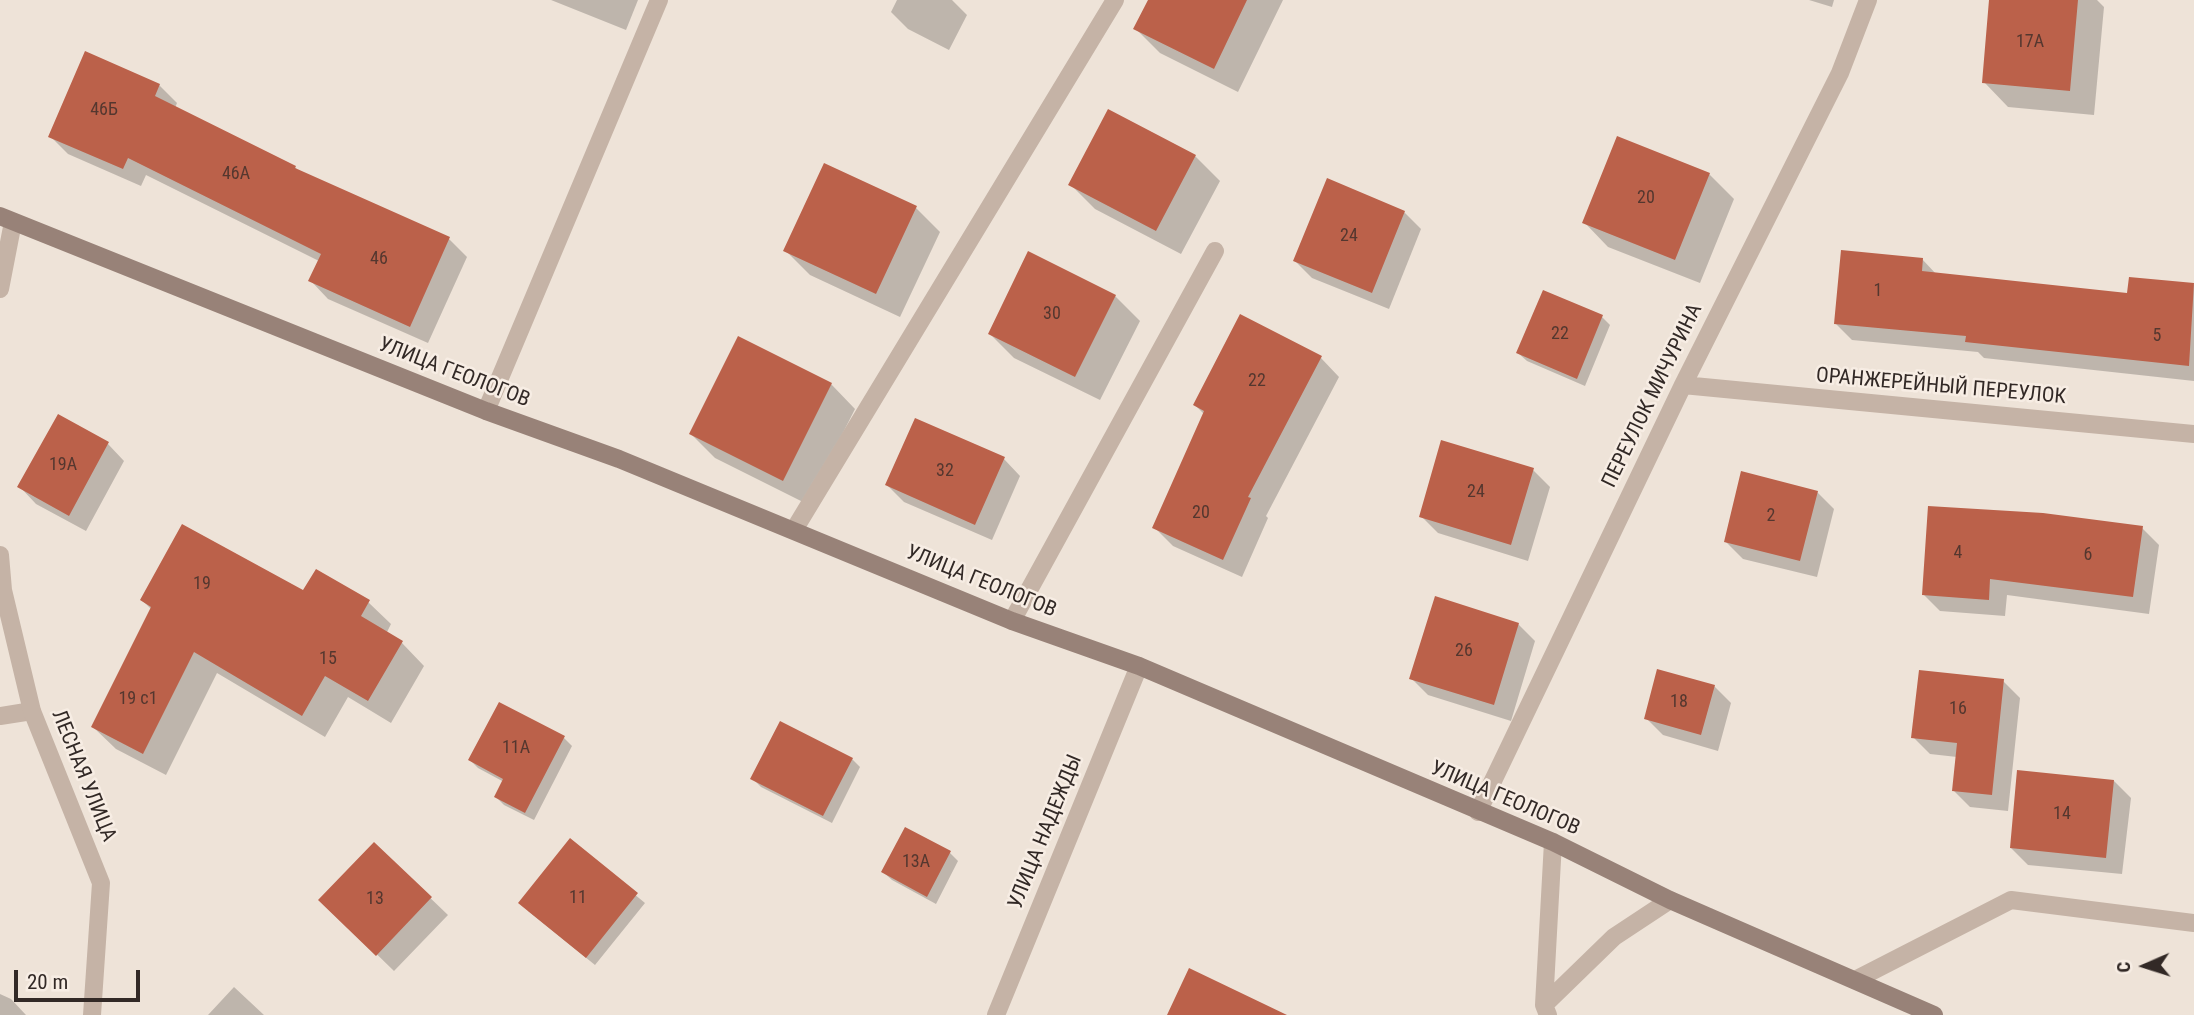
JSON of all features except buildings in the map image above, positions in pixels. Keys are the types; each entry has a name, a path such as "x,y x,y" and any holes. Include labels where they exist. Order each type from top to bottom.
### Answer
{"street":[{"path":"486,411 659,0"},
{"path":"794,530 1115,0"},
{"name":"ПЕРЕУЛОК МИЧУРИНА","path":"1478,812 1683,385 1840,73 1868,0"},
{"path":"0,289 7,219"},
{"name":"УЛИЦА ГЕОЛОГОВ","path":"7,219 486,411 619,459 1012,621 1139,666 1552,842 1670,900 1934,1015"},
{"path":"1012,621 1215,251"},
{"name":"ОРАНЖЕРЕЙНЫЙ ПЕРЕУЛОК","path":"1683,385 2194,434"},
{"name":"ЛЕСНАЯ УЛИЦА","path":"0,555 3,590 32,711 102,883 92,1015"},
{"name":"УЛИЦА НАДЕЖДЫ","path":"996,1015 1139,666"},
{"path":"0,716 32,711"},
{"path":"1546,1010 1552,842"},
{"path":"1546,1010 1615,937 1670,900"},
{"path":"1855,980 2011,900 2194,923"}]}
